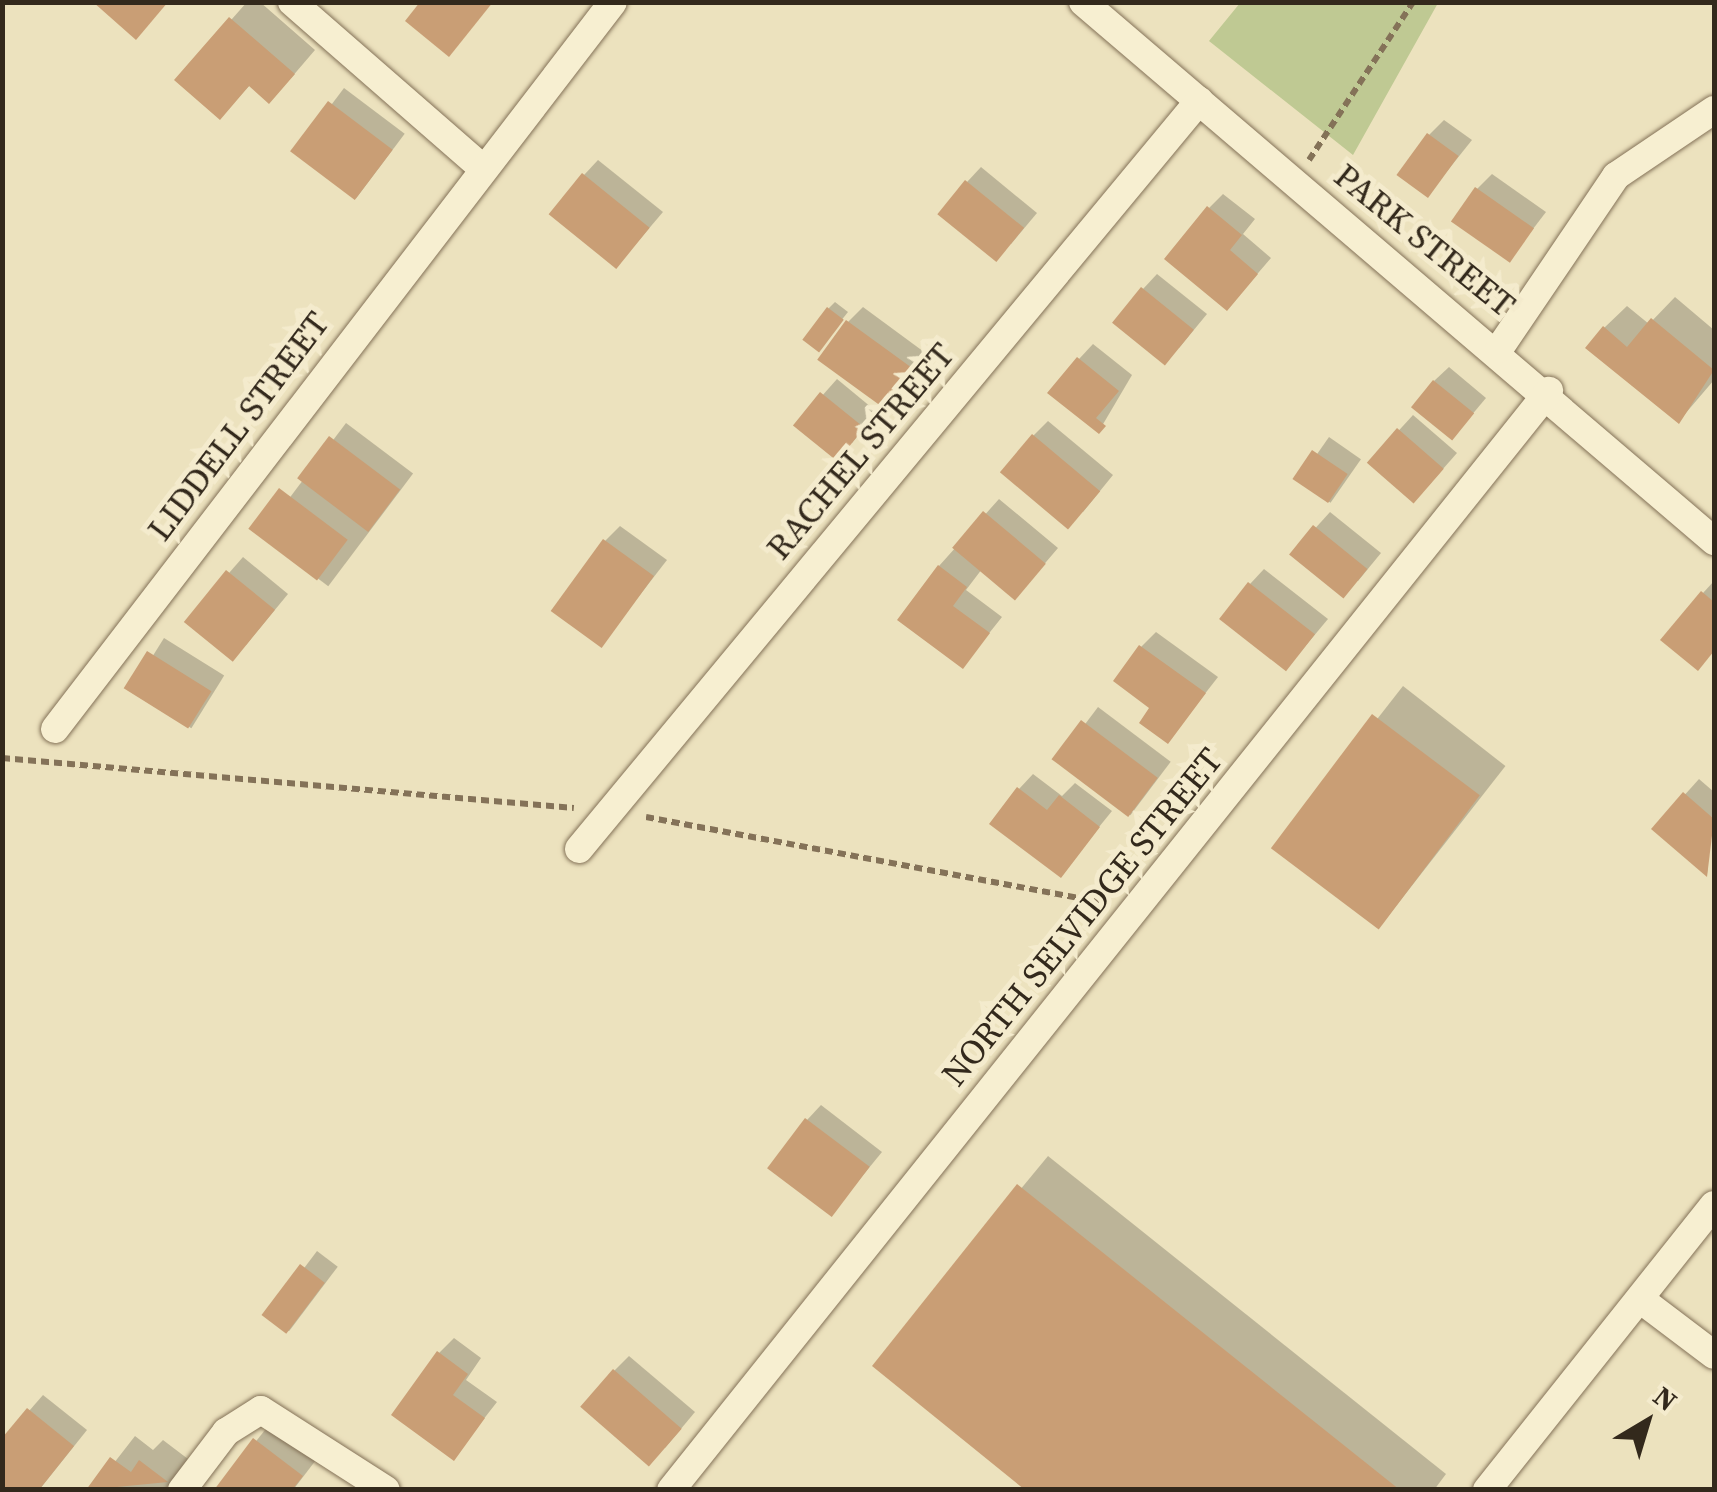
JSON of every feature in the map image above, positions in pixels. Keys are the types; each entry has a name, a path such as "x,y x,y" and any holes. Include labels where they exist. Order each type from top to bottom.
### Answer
{"street":[{"path":"292,2 482,168 613,2"},
{"name":"PARK STREET","path":"1083,2 1549,391 1714,541"},
{"name":"RACHEL STREET","path":"578,850 1199,100"},
{"path":"1499,349 1616,176 1714,110"},
{"name":"LIDDELL STREET","path":"54,729 482,168"},
{"name":"NORTH SELVIDGE STREET","path":"672,1490 1549,391"},
{"path":"1487,1490 1714,1205"},
{"path":"1640,1299 1714,1354"},
{"path":"182,1490 226,1432 261,1410 386,1490"}],"path":[{"path":"1294,181 1413,2"}],"green space":[{"path":"1240,2 1438,3 1353,155 1209,41"}],"building":[{"path":"93,2 168,2 136,40"},
{"path":"420,2 493,2 449,57 405,21"},
{"path":"229,17 295,74 269,104 249,86 220,120 174,80"},
{"path":"328,101 393,150 355,200 290,151"},
{"path":"1427,133 1459,156 1428,198 1396,175"},
{"path":"582,173 650,228 616,269 549,214"},
{"path":"965,180 1024,228 996,262 937,214"},
{"path":"1475,187 1534,228 1510,263 1451,221"},
{"path":"1207,206 1242,235 1230,250 1258,274 1227,311 1164,259"},
{"path":"1141,287 1194,330 1165,366 1112,323"},
{"path":"827,307 844,320 819,352 802,340"},
{"path":"1651,318 1714,370 1679,424 1585,348 1603,326 1627,347"},
{"path":"846,320 922,375 893,415 817,360"},
{"path":"1077,357 1119,391 1096,418 1106,426 1099,434 1047,393"},
{"path":"1433,380 1474,413 1452,441 1411,407"},
{"path":"820,392 864,428 837,461 793,425"},
{"path":"1397,428 1444,469 1414,503 1367,463"},
{"path":"1032,434 1100,491 1068,530 1000,472"},
{"path":"329,436 400,490 368,532 297,478"},
{"path":"1312,450 1348,474 1328,503 1292,479"},
{"path":"279,488 348,540 317,580 248,529"},
{"path":"983,511 1046,564 1015,600 952,548"},
{"path":"1313,525 1367,569 1343,599 1289,555"},
{"path":"603,539 654,576 602,648 551,611"},
{"path":"938,565 967,587 953,606 990,633 963,669 897,620"},
{"path":"226,570 275,610 233,662 184,622"},
{"path":"1248,582 1315,634 1286,671 1219,619"},
{"path":"1701,591 1714,602 1714,651 1698,671 1660,640"},
{"path":"1139,645 1206,693 1168,744 1139,723 1149,708 1113,681"},
{"path":"147,651 211,691 188,729 124,688"},
{"path":"1372,714 1480,795 1379,929 1271,848"},
{"path":"1081,720 1158,778 1128,817 1052,759"},
{"path":"1017,787 1047,810 1059,795 1100,827 1061,878 989,824"},
{"path":"1683,792 1714,819 1707,877 1651,829"},
{"path":"805,1118 870,1167 832,1217 767,1168"},
{"path":"1017,1184 1400,1490 1025,1490 872,1366"},
{"path":"300,1264 325,1283 286,1334 261,1315"},
{"path":"437,1351 468,1374 453,1395 485,1418 454,1461 391,1415"},
{"path":"613,1369 682,1429 649,1466 580,1407"},
{"path":"27,1408 74,1446 39,1490 4,1490 2,1438"},
{"path":"253,1438 303,1476 292,1490 214,1490"},
{"path":"110,1457 131,1472 139,1460 168,1482 86,1490"}]}
